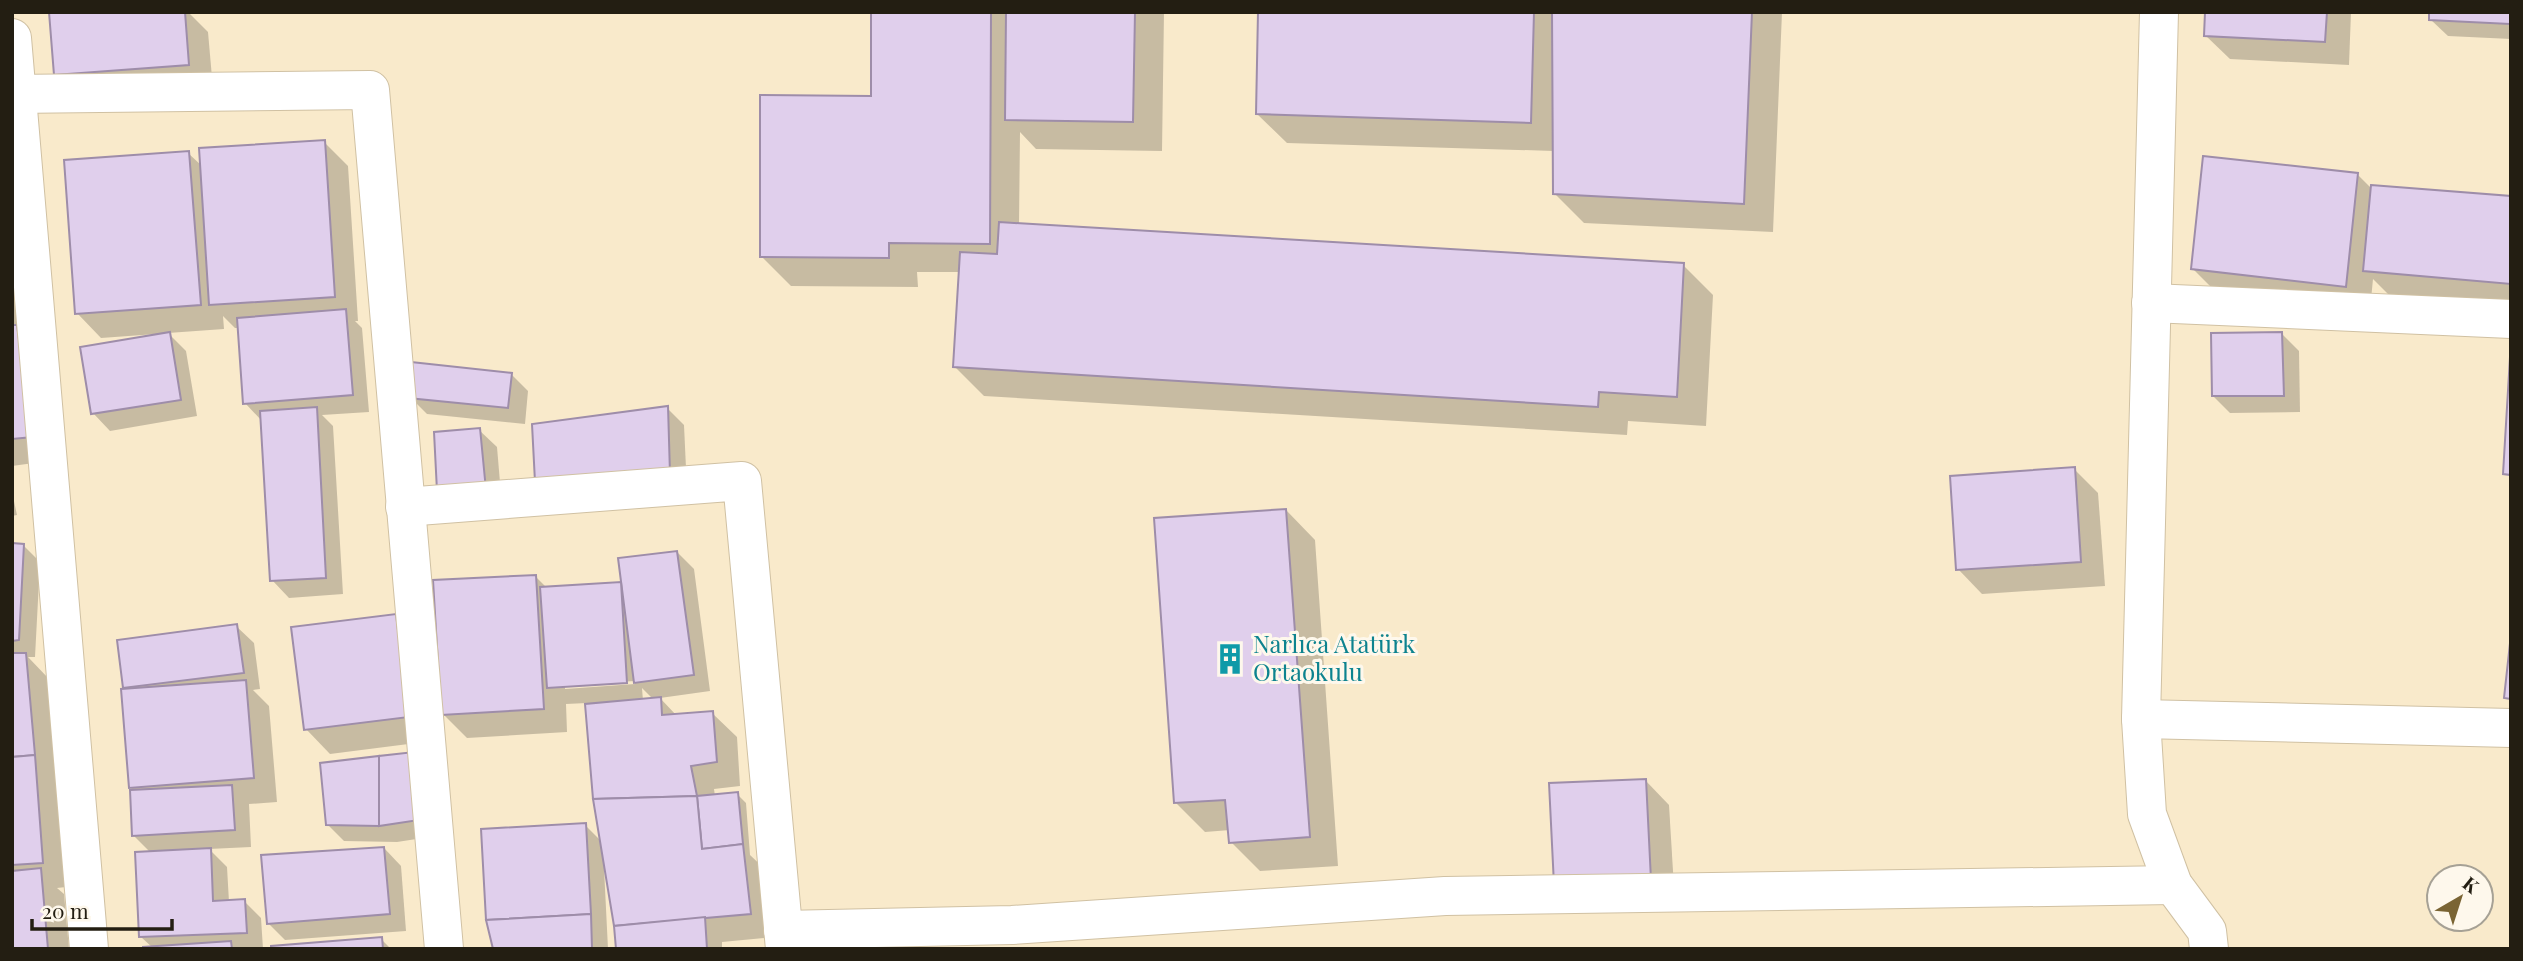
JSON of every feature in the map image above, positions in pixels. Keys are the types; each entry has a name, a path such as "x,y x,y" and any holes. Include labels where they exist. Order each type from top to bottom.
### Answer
{"street":[{"path":"2159,12 2141,719 2147,814 2173,885 2207,931 2209,949"},
{"path":"12,38 14,93 89,949"},
{"path":"14,93 370,90 444,949"},
{"path":"2151,303 2511,319"},
{"path":"405,507 742,481 784,939 1445,896 2173,885"},
{"path":"2141,719 2511,728"}],"building":[{"path":"49,12 185,12 189,65 54,75"},
{"path":"871,12 991,12 990,244 889,243 889,258 760,257 760,95 871,96"},
{"path":"1006,12 1135,12 1133,122 1005,120"},
{"path":"1258,12 1534,12 1531,123 1256,114"},
{"path":"1552,12 1752,12 1744,204 1553,194"},
{"path":"2205,12 2327,12 2325,42 2204,36"},
{"path":"2429,12 2511,12 2510,24 2429,20"},
{"path":"325,140 335,297 209,305 199,148"},
{"path":"189,151 201,305 75,314 64,160"},
{"path":"2203,156 2358,173 2346,287 2191,269"},
{"path":"2371,185 2511,196 2511,284 2363,271"},
{"path":"999,222 1684,263 1677,397 1599,392 1598,407 953,367 960,252 997,254"},
{"path":"346,309 353,395 243,404 237,318"},
{"path":"12,325 17,325 33,437 12,439"},
{"path":"170,332 181,400 91,414 80,347"},
{"path":"2282,332 2284,396 2212,396 2211,333"},
{"path":"2511,357 2511,475 2503,474"},
{"path":"411,362 512,373 508,408 408,398"},
{"path":"668,406 670,474 535,482 532,424"},
{"path":"317,407 326,578 270,581 260,411"},
{"path":"480,428 486,490 437,491 434,432"},
{"path":"2075,467 2081,562 1956,570 1950,476"},
{"name":"Narlıca Atatürk Ortaokulu","path":"1286,509 1310,837 1229,843 1225,800 1174,803 1154,518"},
{"path":"12,543 24,544 19,640 12,641"},
{"path":"677,551 694,675 634,683 618,558"},
{"path":"536,575 544,709 441,715 433,580"},
{"path":"621,582 627,683 547,688 540,587"},
{"path":"396,614 409,717 304,730 291,627"},
{"path":"237,624 244,673 123,688 117,640"},
{"path":"2511,634 2511,699 2504,698"},
{"path":"12,653 26,653 35,755 12,757"},
{"path":"246,680 254,778 129,788 121,689"},
{"path":"661,697 662,715 713,711 717,762 691,766 697,796 593,799 585,704"},
{"path":"414,752 419,820 379,826 379,756"},
{"path":"35,755 43,863 12,865 12,757"},
{"path":"379,756 379,826 326,825 320,763"},
{"path":"1646,779 1651,880 1554,885 1549,783"},
{"path":"232,785 235,830 132,836 130,790"},
{"path":"738,792 743,844 702,849 697,796"},
{"path":"697,796 702,849 743,844 751,914 614,926 593,799"},
{"path":"586,823 591,914 486,920 481,829"},
{"path":"384,847 390,914 267,924 261,855"},
{"path":"211,848 213,901 245,899 247,933 139,937 135,852"},
{"path":"41,868 48,949 12,949 12,871"},
{"path":"591,914 592,949 493,949 486,920"},
{"path":"705,917 707,949 616,949 614,926"},
{"path":"382,937 383,949 271,949 271,946"},
{"path":"231,941 232,949 143,949 143,947"}],"place":[{"name":"Narlıca Atatürk Ortaokulu","path":"1230,659"}]}
